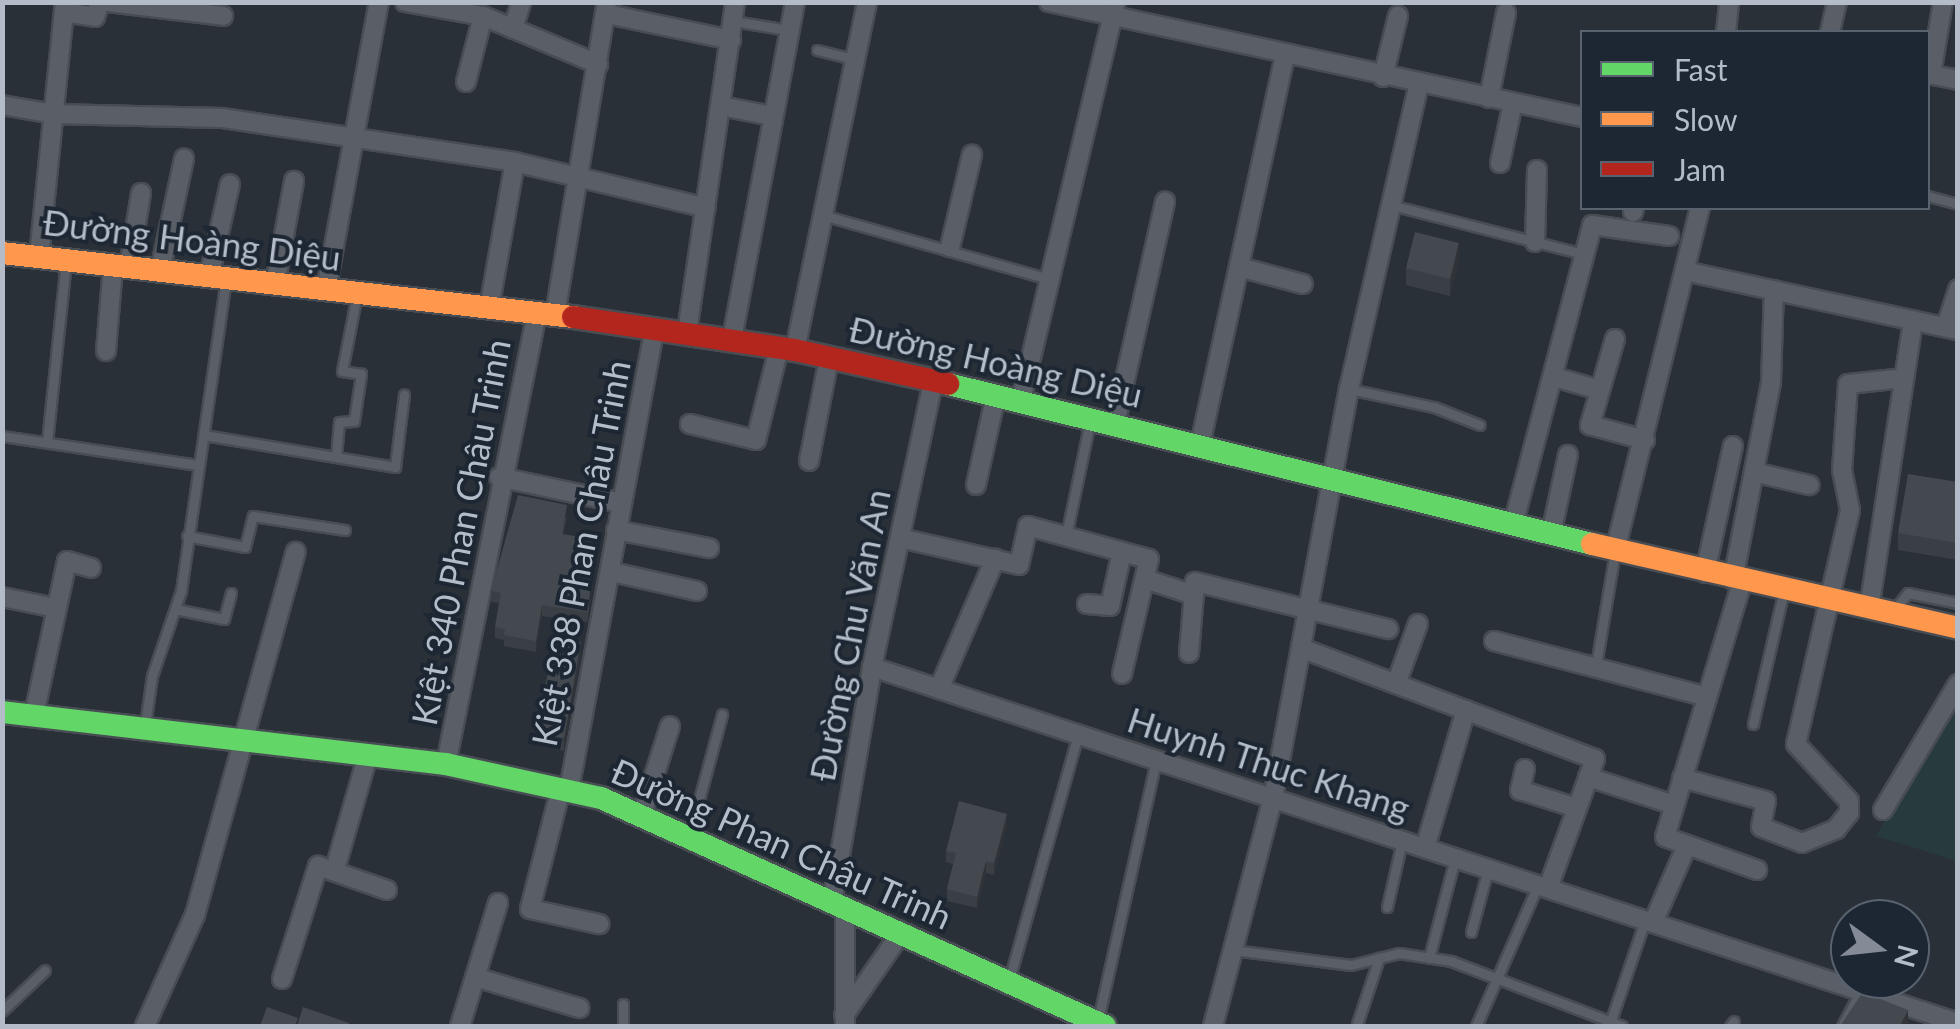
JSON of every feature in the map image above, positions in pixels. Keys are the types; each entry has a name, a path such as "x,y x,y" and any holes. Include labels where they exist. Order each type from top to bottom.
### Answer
{"main road":[{"name":"Đường Hoàng Diệu","path":"2,253 546,314 787,349 1021,400 1737,581 1958,628"},
{"name":"Đường Phan Châu Trinh","path":"2,712 144,733 446,764 565,789 690,833 1102,1025"}],"street":[{"path":"39,257 64,7 95,17 100,2"},
{"path":"108,2 169,6 223,16"},
{"path":"326,290 380,2"},
{"path":"406,2 482,16 598,64"},
{"path":"513,29 521,2"},
{"path":"732,340 795,2"},
{"path":"690,424 756,440 826,216 868,2"},
{"path":"1049,2 1115,11 1286,56 1580,117"},
{"path":"1728,30 1730,2"},
{"path":"1830,30 1837,2"},
{"path":"1930,69 1943,2"},
{"path":"607,8 733,21 687,332"},
{"name":"Kiệt 340 Phan Châu Trinh","path":"446,764 499,477 546,314 607,8"},
{"path":"1021,400 1115,11"},
{"path":"1488,98 1506,13"},
{"path":"466,82 482,16"},
{"path":"1383,77 1398,16"},
{"path":"1200,446 1286,56"},
{"path":"1930,74 1958,80"},
{"path":"1214,1026 1273,798 1349,389 1419,84"},
{"path":"1500,163 1513,103"},
{"path":"2,105 54,114 222,118 515,162 575,180 706,208"},
{"path":"721,106 772,116"},
{"path":"950,247 972,155"},
{"path":"160,272 184,159"},
{"path":"488,309 515,162"},
{"path":"1534,242 1537,170"},
{"path":"275,284 294,182"},
{"path":"218,278 230,184"},
{"path":"106,351 121,267 141,193"},
{"path":"1115,424 1165,202"},
{"path":"1615,551 1689,272 1700,210"},
{"path":"1513,524 1592,225 1669,236"},
{"path":"1239,267 1303,284"},
{"path":"1689,272 1952,329 1958,289"},
{"path":"1757,870 1665,837 1737,581 1771,383 1774,290"},
{"path":"1880,611 1913,320"},
{"name":"Kiệt 338 Phan Châu Trinh","path":"599,924 530,909 565,789 612,572 620,503 655,328"},
{"path":"1615,339 1590,425 1644,440"},
{"path":"809,461 828,358"},
{"path":"1554,377 1600,390"},
{"path":"1682,778 1766,801 1760,827 1802,843 1836,829 1850,801 1796,744 1850,510 1842,470 1848,384 1904,378"},
{"name":"Đường Chu Văn An","path":"844,1021 838,905 872,667 933,382"},
{"path":"976,485 996,395"},
{"path":"1705,573 1733,446"},
{"path":"1550,534 1568,455"},
{"path":"1754,472 1810,485"},
{"path":"499,477 620,503"},
{"path":"900,538 1019,565 1028,526 1149,559 1122,674"},
{"path":"616,530 708,548"},
{"path":"145,1026 195,914 231,802 242,742 296,552"},
{"path":"1087,604 1110,606 1122,552"},
{"path":"939,689 995,559"},
{"path":"34,715 66,562 90,568"},
{"path":"612,572 697,591"},
{"path":"1145,579 1194,595"},
{"path":"1190,653 1194,582 1388,629"},
{"path":"2,597 56,608"},
{"path":"1396,684 1418,624"},
{"path":"1494,641 1707,696"},
{"path":"1301,648 1595,759 1543,887"},
{"name":"Huynh Thuc Khang","path":"872,667 1830,982"},
{"path":"1883,810 1958,684"},
{"path":"1425,848 1466,710"},
{"path":"642,814 670,726"},
{"path":"335,869 368,756"},
{"path":"1524,769 1520,790 1576,808"},
{"path":"1588,777 1674,805"},
{"path":"1649,922 1687,845"},
{"path":"282,979 318,866 387,890"},
{"path":"460,1026 498,903"},
{"path":"844,1021 901,934"},
{"path":"475,977 579,1008"},
{"name":"Huynh Thuc Khang","path":"1883,999 1958,1023"}],"lane":[{"path":"733,21 788,30"},
{"path":"818,50 856,60"},
{"path":"1930,197 1958,204"},
{"path":"1391,205 1586,255"},
{"path":"826,216 950,247 1051,280"},
{"path":"47,442 66,261"},
{"path":"144,733 152,676 175,609 188,536 204,435 218,278"},
{"path":"336,458 338,422 354,421 361,374 342,371 357,294"},
{"path":"1349,389 1434,407 1480,425"},
{"path":"204,435 394,467 404,395"},
{"path":"1066,536 1091,418"},
{"path":"2,436 198,465"},
{"path":"188,536 245,548 254,516 345,530"},
{"path":"1596,665 1615,551"},
{"path":"1753,724 1784,591"},
{"path":"175,609 224,619 231,593"},
{"path":"1880,611 1908,594 1958,603"},
{"path":"690,833 722,714"},
{"path":"1008,982 1078,734"},
{"path":"1102,1025 1156,760"},
{"path":"1387,907 1402,840"},
{"path":"1429,958 1455,858"},
{"path":"1470,932 1488,869"},
{"path":"1476,1026 1543,887"},
{"path":"1610,1024 1649,922"},
{"path":"1234,950 1351,965 1379,958 1429,958 1501,980 1622,1026"},
{"path":"1357,1024 1379,958"},
{"path":"2,1011 44,970"},
{"path":"1842,1026 1857,999"},
{"path":"623,1004 623,1026"}],"green space":[{"path":"1957,697 1957,861 1876,836"}],"building":[{"path":"1415,232 1459,243 1450,279 1406,268"},
{"path":"1908,474 1958,482 1958,543 1898,533"},
{"path":"518,495 567,505 562,534 593,539 588,612 542,605 536,641 504,635 505,629 495,627 501,593 491,591"},
{"path":"555,637 581,642 564,738 536,733"},
{"path":"959,801 1007,814 994,863 986,861 977,897 947,889 956,853 946,851"},
{"path":"1858,999 1880,999 1908,1010 1900,1026 1840,1026"},
{"path":"267,1007 298,1018 295,1026 260,1026"},
{"path":"303,1007 349,1023 348,1026 297,1026"}],"traffic: fast":[{"path":"948,384 1592,544"},
{"path":"2,712 446,764 601,798 1105,1026"}],"traffic: slow":[{"path":"2,253 573,317"},
{"path":"1592,544 1958,628"}],"traffic: jam":[{"path":"573,317 795,350 948,384"}]}
